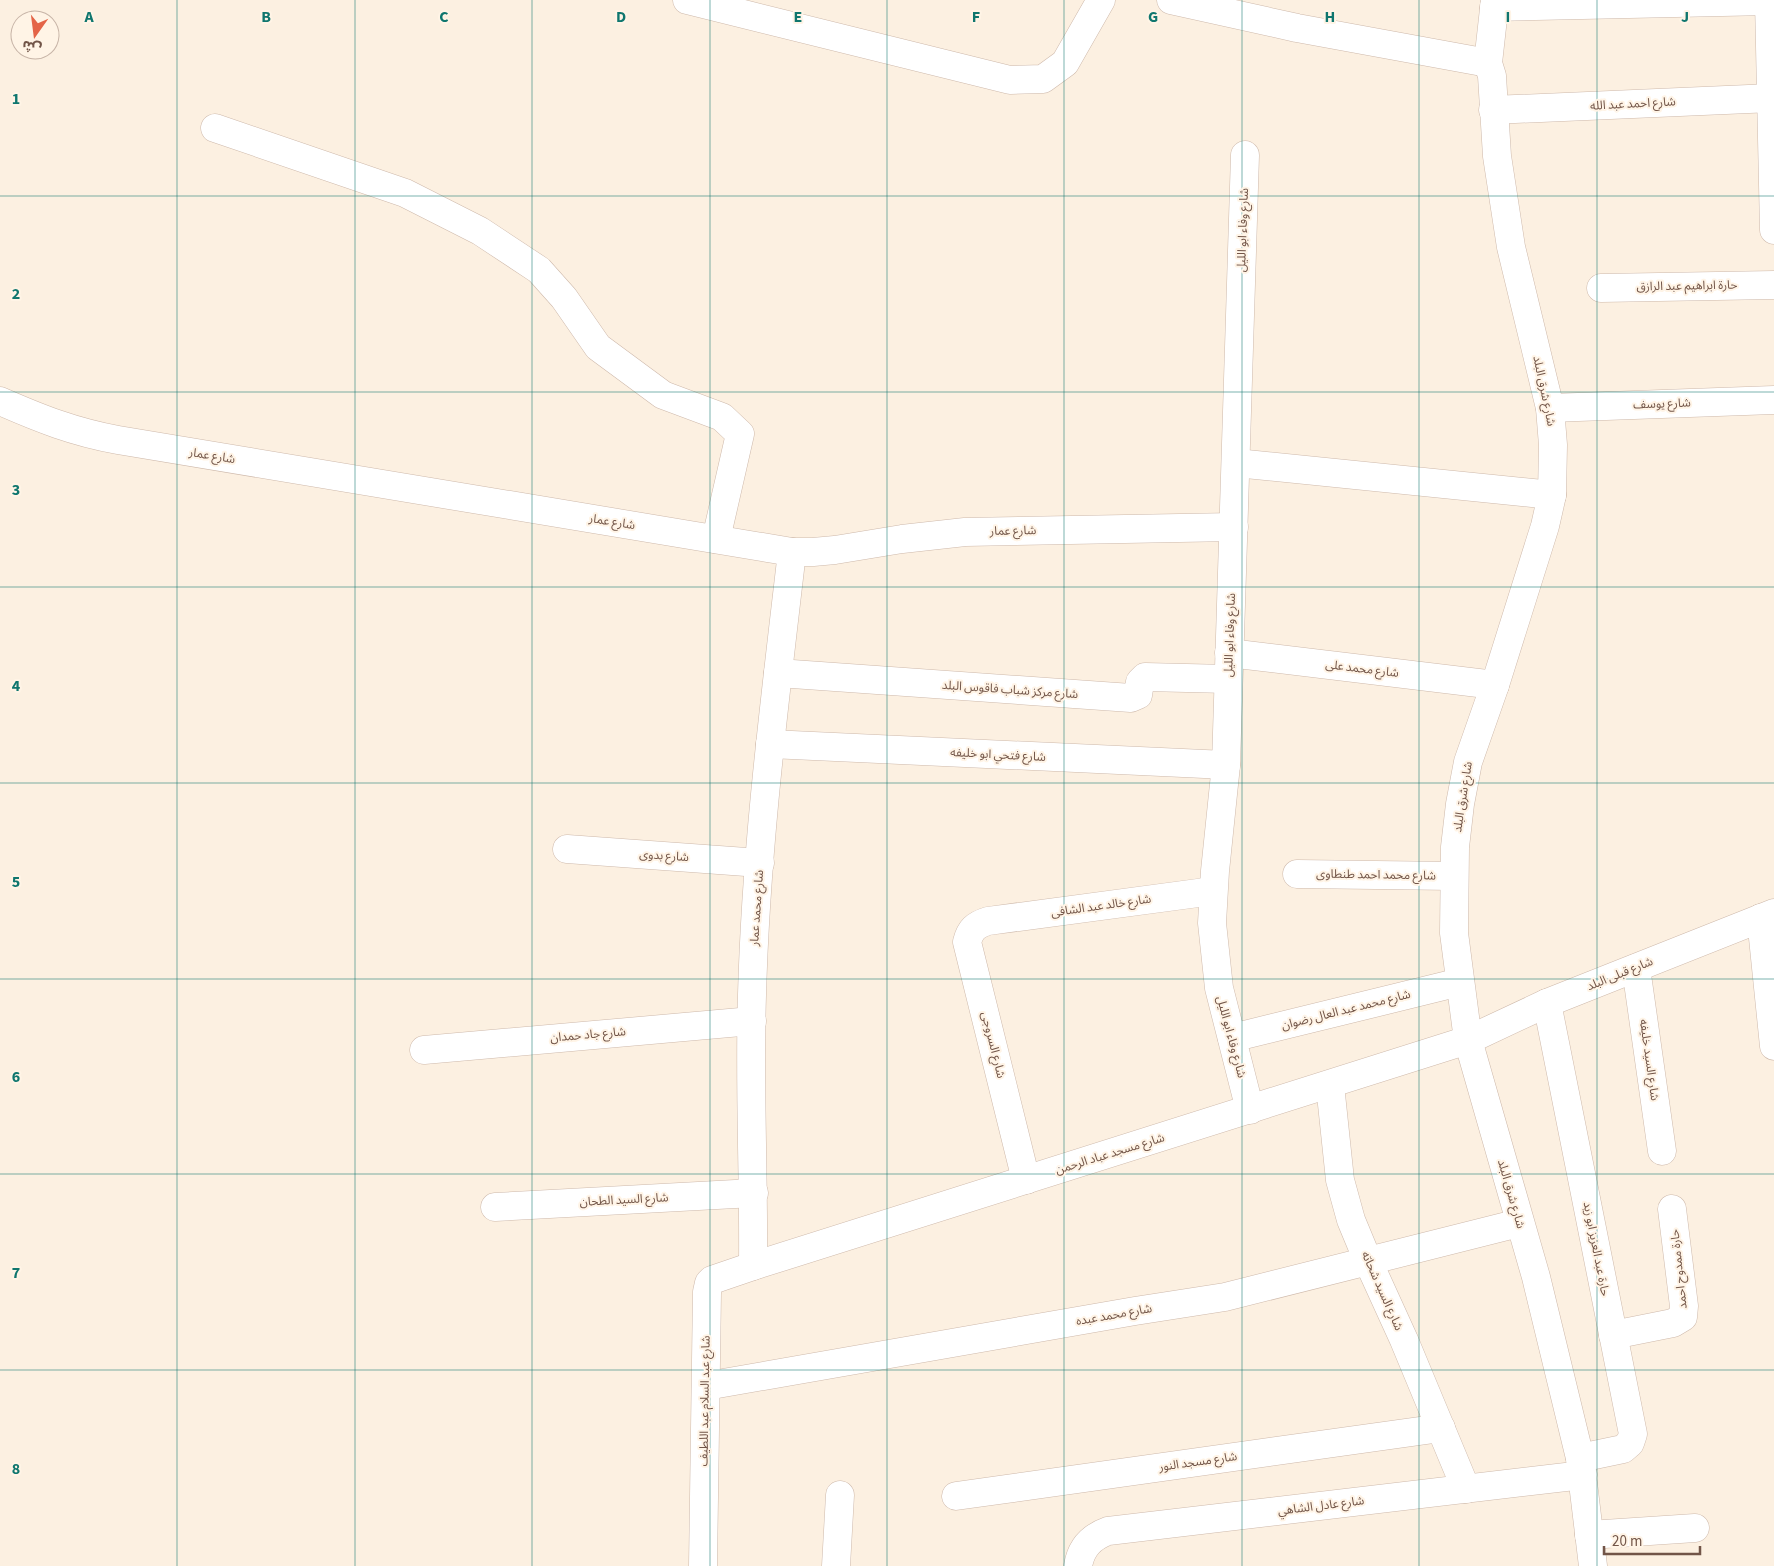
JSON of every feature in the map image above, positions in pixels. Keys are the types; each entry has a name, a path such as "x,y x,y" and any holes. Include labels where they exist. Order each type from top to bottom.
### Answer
{"street":[{"path":"687,0 1010,80 1043,80 1065,63 1100,0"},
{"path":"1171,0 1297,28 1488,63"},
{"path":"1494,3 1769,1 1774,230"},
{"name":"شارع شرق البلد","path":"1494,3 1488,63 1492,76 1493,110 1500,184 1511,247 1550,408 1554,445 1552,495 1545,526 1495,685 1468,762 1460,804 1455,847 1454,933 1468,1040 1536,1277 1581,1467 1593,1566"},
{"name":"شارع احمد عبد الله","path":"1493,110 1772,98"},
{"path":"215,128 405,193 480,231 539,270 564,298 598,347 663,395 722,417 740,434 716,539"},
{"name":"شارع وفاء ابو الليل","path":"1246,155 1226,765 1213,891 1212,923 1219,988 1250,1110"},
{"name":"حارة ابراهيم عبد الرازق","path":"1601,288 1774,285"},
{"name":"شارع يوسف","path":"1550,408 1774,400"},
{"name":"شارع عمار","path":"0,401 44,420 90,435 792,552 835,550 910,538 965,532 1234,528"},
{"path":"1236,463 1552,495"},
{"name":"شارع محمد عمار","path":"753,1266 752,1020 754,944 770,744 792,552"},
{"name":"شارع محمد على","path":"1229,666 1495,685"},
{"name":"شارع مركز شباب فاقوس البلد","path":"778,674 1132,698 1138,695 1140,682 1145,677 1229,666"},
{"name":"شارع فتحي ابو خليفه","path":"770,744 1226,765"},
{"name":"شارع بدوى","path":"567,849 760,863"},
{"name":"شارع محمد احمد طنطاوى","path":"1297,874 1454,876"},
{"name":"شارع خالد عبد الشافى","path":"988,921 1213,891"},
{"path":"1768,915 1774,1046"},
{"name":"شارع قبلى البلد","path":"1468,1040 1547,1003 1768,915"},
{"name":"شارع السروجى","path":"988,921 978,924 970,932 967,942 1026,1180"},
{"name":"شارع السيد خليفه","path":"1636,968 1662,1151"},
{"name":"شارع محمد عبد العال رضوان","path":"1232,1038 1460,982"},
{"name":"حارة عبد العزيز ابو زيد","path":"1547,1003 1633,1434 1627,1446 1623,1449 1581,1467"},
{"name":"شارع جاد حمدان","path":"424,1050 752,1020"},
{"name":"شارع مسجد عباد الرحمن","path":"753,1266 1468,1040"},
{"name":"شارع السيد شحاته","path":"1330,1085 1340,1180 1351,1220 1404,1340 1466,1489"},
{"name":"شارع السيد الطحان","path":"495,1207 754,1193"},
{"name":"حارة ممدوح احمد","path":"1613,1335 1673,1323 1683,1317 1684,1306 1672,1208"},
{"name":"شارع محمد عبده","path":"706,1386 1225,1297 1519,1223"},
{"name":"شارع عبد السلام عبد اللطيف","path":"703,1566 707,1288 709,1283 716,1278 753,1266"},
{"name":"شارع مسجد النور","path":"956,1496 1441,1428"},
{"name":"شارع عادل الشاهي","path":"1078,1566 1081,1553 1088,1543 1096,1535 1108,1531 1466,1489 1581,1467"},
{"path":"836,1566 840,1494"},
{"path":"1590,1536 1695,1528"}]}
